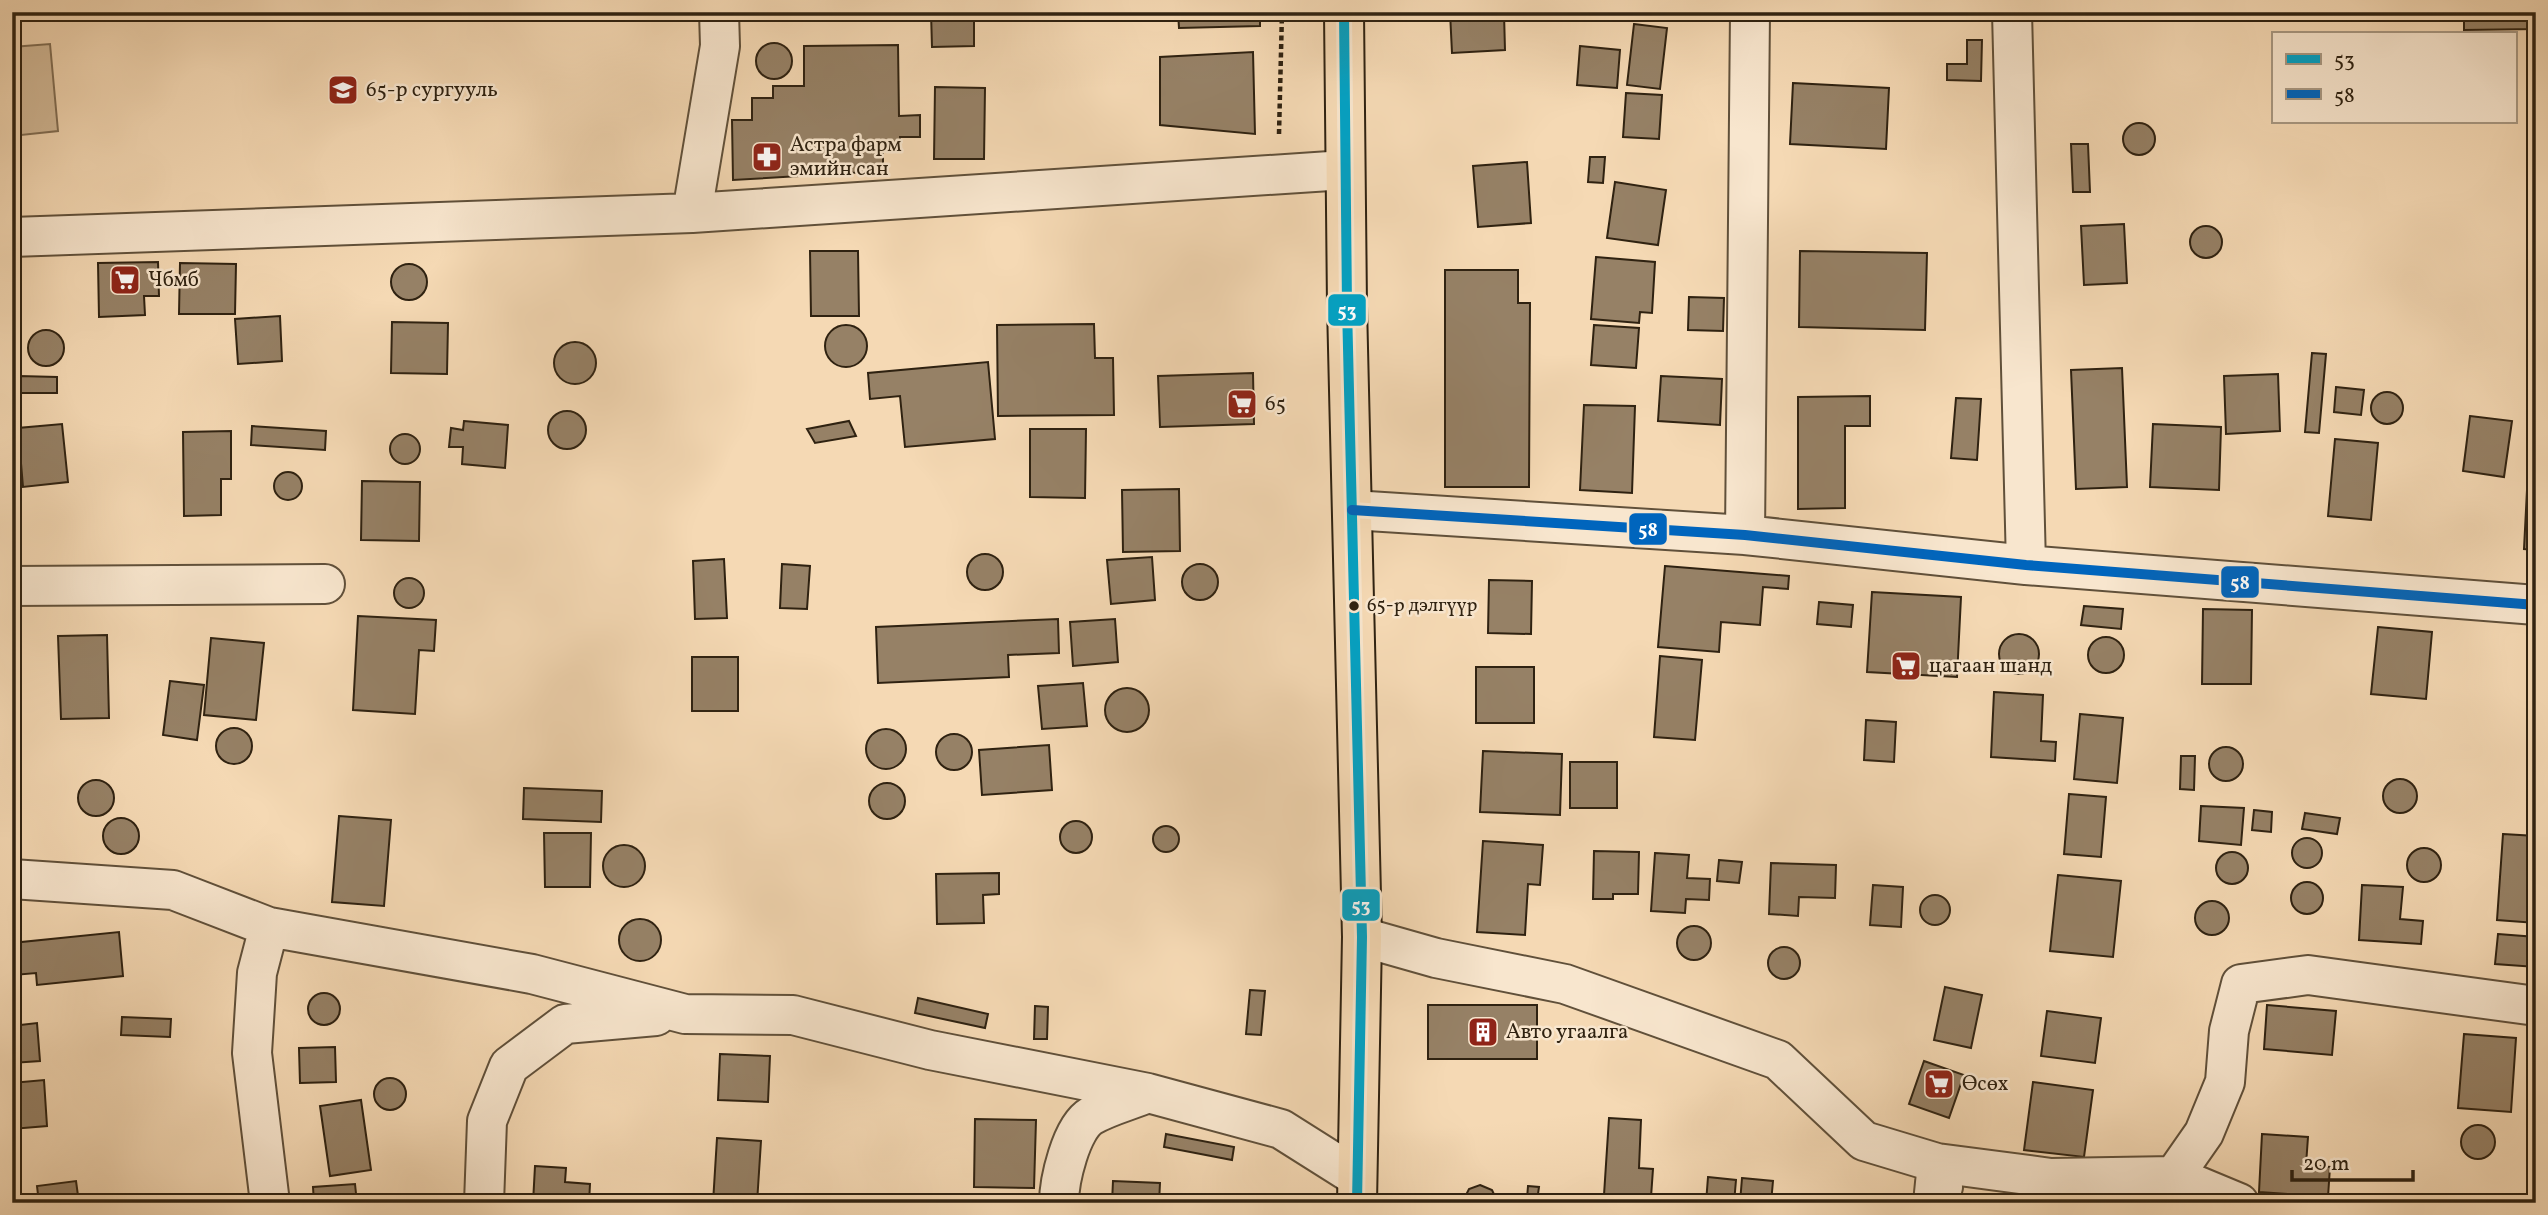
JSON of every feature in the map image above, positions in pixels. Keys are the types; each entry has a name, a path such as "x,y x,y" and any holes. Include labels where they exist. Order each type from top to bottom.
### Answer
{"main road":[{"path":"1344,12 1362,937 1357,1190"}],"street":[{"path":"692,213 720,46 719,12"},
{"path":"1745,535 1750,12"},
{"path":"2012,12 2026,565"},
{"path":"12,237 692,213 1345,170"},
{"path":"1352,510 1745,535 2026,565 2536,605"},
{"path":"12,586 325,584"},
{"path":"12,879 173,890 269,927 532,974 685,1014"},
{"path":"269,927 257,973 252,1053 270,1203"},
{"path":"1362,937 1436,958 1565,984 1778,1060 1864,1141 1937,1163 2051,1178 2174,1176 2239,1203"},
{"path":"2174,1176 2204,1133 2225,1082 2229,1031 2241,984 2308,975 2536,1006"},
{"path":"484,1203 482,1184 487,1121 509,1066 565,1024 685,1014 793,1015 930,1050 1148,1093 1281,1129 1357,1190"},
{"path":"1059,1203 1059,1188 1070,1147 1088,1117 1148,1093"},
{"path":"1933,1203 1937,1163"},
{"path":"1937,1163 1947,1203"}],"path":[{"path":"1277,175 1282,12"}],"shaded area":[{"path":"50,44 58,131 12,136 12,47"}],"building":[{"path":"748,12 802,12 802,15 747,15"},
{"path":"931,12 974,12 974,46 932,47"},
{"path":"1178,12 1260,12 1260,26 1179,28"},
{"path":"1450,12 1516,12 1504,13 1505,50 1452,53"},
{"path":"1964,12 1981,12 1981,20 1964,20"},
{"path":"2464,12 2536,12 2536,29 2464,30"},
{"path":"1634,24 1667,28 1660,89 1627,85"},
{"path":"1967,40 1982,40 1981,81 1947,80 1947,64 1967,64"},
{"path":"774,43 786,49 792,61 786,73 774,79 762,73 756,61 762,49"},
{"path":"898,45 899,116 920,115 920,137 900,137 900,148 883,148 883,171 733,180 732,120 752,120 752,98 773,98 773,86 804,86 804,46"},
{"path":"1580,46 1620,50 1617,88 1577,85"},
{"path":"1253,52 1255,134 1160,125 1160,57"},
{"path":"1793,83 1889,88 1886,149 1790,144"},
{"path":"935,87 985,88 984,159 934,159"},
{"path":"1626,93 1662,95 1659,139 1623,137"},
{"path":"2139,123 2150,128 2155,139 2150,150 2139,155 2128,150 2123,139 2128,128"},
{"path":"2071,144 2088,144 2090,192 2073,192"},
{"path":"1590,157 1605,157 1603,183 1588,182"},
{"path":"1527,162 1531,223 1478,227 1473,166"},
{"path":"1615,182 1666,190 1658,245 1607,238"},
{"path":"2124,224 2127,283 2084,285 2081,226"},
{"path":"2206,226 2217,231 2222,242 2217,253 2206,258 2195,253 2190,242 2195,231"},
{"path":"810,251 858,251 859,316 811,316"},
{"path":"1800,251 1927,253 1925,330 1799,327"},
{"path":"1596,257 1655,262 1652,313 1640,312 1639,323 1591,319"},
{"path":"158,262 159,296 144,296 145,315 99,317 98,263"},
{"path":"180,263 236,264 235,314 179,314"},
{"path":"409,264 421,270 427,282 421,294 409,300 397,294 391,282 397,270"},
{"path":"1445,270 1518,270 1518,303 1530,303 1529,487 1445,487"},
{"path":"1689,297 1724,298 1723,331 1688,330"},
{"path":"280,316 282,361 238,364 235,319"},
{"path":"392,322 448,323 447,374 391,373"},
{"path":"1094,324 1095,358 1113,358 1114,415 998,416 997,325"},
{"path":"846,325 861,331 867,346 861,361 846,367 831,361 825,346 831,331"},
{"path":"1594,325 1639,328 1636,368 1591,365"},
{"path":"46,330 59,335 64,348 59,361 46,366 33,361 28,348 33,335"},
{"path":"575,342 590,348 596,363 590,378 575,384 560,378 554,363 560,348"},
{"path":"2312,353 2326,354 2319,433 2305,432"},
{"path":"988,362 995,439 905,447 900,396 870,399 868,373"},
{"path":"2122,368 2127,487 2076,489 2071,370"},
{"path":"1253,373 1254,424 1160,427 1158,376"},
{"path":"2278,374 2280,431 2226,434 2224,376"},
{"path":"19,376 57,377 57,393 19,393"},
{"path":"1661,376 1722,379 1720,425 1658,421"},
{"path":"2336,387 2364,390 2361,415 2334,412"},
{"path":"2387,392 2398,397 2403,408 2398,419 2387,424 2376,419 2371,408 2376,397"},
{"path":"1870,396 1870,426 1845,426 1845,508 1798,509 1798,397"},
{"path":"1956,398 1981,399 1977,460 1951,458"},
{"path":"1584,405 1635,406 1632,493 1580,490"},
{"path":"567,411 580,417 586,430 580,443 567,449 554,443 548,430 554,417"},
{"path":"2470,416 2512,421 2504,477 2463,471"},
{"path":"464,421 508,425 505,468 462,464 463,447 449,447 451,428 463,430"},
{"path":"849,421 856,436 815,443 807,429"},
{"path":"62,424 68,482 23,487 18,428"},
{"path":"2153,424 2221,427 2219,490 2150,487"},
{"path":"252,426 326,431 325,450 251,445"},
{"path":"1030,429 1086,429 1085,498 1030,497"},
{"path":"231,431 231,479 221,479 221,515 184,516 183,432"},
{"path":"2530,431 2536,432 2536,550 2524,549"},
{"path":"405,434 411,435 419,443 419,455 411,463 405,464 399,463 391,455 390,449 391,443 399,435"},
{"path":"2335,439 2378,443 2371,520 2328,516"},
{"path":"288,472 298,476 302,486 298,496 288,500 278,496 274,486 278,476"},
{"path":"362,481 420,482 419,541 361,540"},
{"path":"1179,489 1180,551 1123,552 1122,490"},
{"path":"985,554 998,559 1003,572 998,585 985,590 972,585 967,572 972,559"},
{"path":"1152,557 1155,600 1111,604 1107,560"},
{"path":"724,559 727,618 695,619 693,561"},
{"path":"782,564 810,566 807,609 780,608"},
{"path":"1200,564 1213,569 1218,582 1213,595 1200,600 1187,595 1182,582 1187,569"},
{"path":"1665,566 1789,576 1788,589 1763,587 1760,625 1721,622 1719,652 1658,647"},
{"path":"409,578 415,579 423,587 423,599 415,607 409,608 403,607 395,599 394,593 395,587 403,579"},
{"path":"1489,580 1532,581 1531,634 1488,633"},
{"path":"1872,592 1961,597 1957,677 1867,672"},
{"path":"1819,602 1853,605 1851,627 1817,624"},
{"path":"2084,606 2123,609 2121,629 2081,625"},
{"path":"2203,609 2252,610 2251,684 2202,684"},
{"path":"358,616 436,620 434,651 419,650 415,714 353,710"},
{"path":"1058,619 1059,653 1008,655 1009,677 878,683 876,627"},
{"path":"1115,619 1118,662 1073,666 1070,622"},
{"path":"2378,627 2432,632 2426,699 2371,694"},
{"path":"2019,634 2033,640 2039,654 2033,668 2019,674 2005,668 1999,654 2005,640"},
{"path":"107,635 109,718 61,719 58,636"},
{"path":"2106,637 2119,642 2124,655 2119,668 2106,673 2093,668 2088,655 2093,642"},
{"path":"211,638 264,643 256,720 204,715"},
{"path":"1660,656 1702,660 1695,740 1654,737"},
{"path":"692,657 738,657 738,711 692,711"},
{"path":"1476,667 1534,667 1534,723 1476,723"},
{"path":"170,681 204,685 197,740 163,735"},
{"path":"1083,683 1087,726 1042,729 1038,686"},
{"path":"1127,688 1142,695 1149,710 1142,725 1127,732 1112,725 1105,710 1112,695"},
{"path":"1994,692 2043,695 2041,741 2056,742 2055,761 1991,757"},
{"path":"2080,714 2123,718 2117,783 2074,779"},
{"path":"1866,720 1896,722 1894,762 1864,760"},
{"path":"234,728 246,734 252,746 246,758 234,764 222,758 216,746 222,734"},
{"path":"886,729 900,735 906,749 900,763 886,769 872,763 866,749 872,735"},
{"path":"954,734 967,739 972,752 967,765 954,770 941,765 936,752 941,739"},
{"path":"1049,745 1052,790 982,795 979,750"},
{"path":"2226,747 2238,752 2243,764 2238,776 2226,781 2214,776 2209,764 2214,752"},
{"path":"1483,751 1562,754 1560,815 1480,812"},
{"path":"2181,756 2195,756 2194,790 2180,789"},
{"path":"1570,762 1617,762 1617,808 1570,808"},
{"path":"2400,779 2412,784 2417,796 2412,808 2400,813 2388,808 2383,796 2388,784"},
{"path":"96,780 108,786 114,798 108,810 96,816 84,810 78,798 84,786"},
{"path":"887,783 900,788 905,801 900,814 887,819 874,814 869,801 874,788"},
{"path":"524,788 602,791 601,822 523,819"},
{"path":"2069,794 2106,797 2101,857 2064,854"},
{"path":"2201,806 2244,808 2241,845 2199,841"},
{"path":"2254,810 2272,812 2271,832 2252,830"},
{"path":"2305,813 2340,818 2337,834 2302,829"},
{"path":"339,816 391,820 384,906 332,902"},
{"path":"121,818 133,824 139,836 133,848 121,854 109,848 103,836 109,824"},
{"path":"1076,821 1087,826 1092,837 1087,848 1076,853 1065,848 1060,837 1065,826"},
{"path":"1166,826 1176,829 1179,839 1176,849 1166,852 1156,849 1153,839 1156,829"},
{"path":"544,833 591,833 590,887 545,887"},
{"path":"2503,834 2536,836 2536,923 2497,920"},
{"path":"2307,838 2313,839 2321,847 2321,859 2313,867 2307,868 2301,867 2293,859 2292,853 2293,847 2301,839"},
{"path":"1483,841 1543,845 1540,885 1528,884 1525,935 1477,932"},
{"path":"624,845 639,851 645,866 639,881 624,887 609,881 603,866 609,851"},
{"path":"2424,848 2436,853 2441,865 2436,877 2424,882 2412,877 2407,865 2412,853"},
{"path":"1594,851 1639,852 1638,894 1613,894 1613,899 1593,899"},
{"path":"2232,852 2244,856 2248,868 2244,880 2232,884 2220,880 2216,868 2220,856"},
{"path":"1655,853 1689,855 1687,878 1710,879 1709,900 1686,899 1685,913 1651,911"},
{"path":"1719,860 1742,862 1739,883 1717,881"},
{"path":"1771,863 1836,865 1835,898 1799,897 1798,916 1769,914"},
{"path":"999,873 999,894 983,895 984,923 937,924 936,874"},
{"path":"2058,875 2121,881 2113,957 2050,951"},
{"path":"2307,882 2318,887 2323,898 2318,909 2307,914 2296,909 2291,898 2296,887"},
{"path":"1873,885 1903,887 1901,927 1870,925"},
{"path":"2362,885 2403,887 2400,919 2423,921 2421,944 2359,940"},
{"path":"1935,895 1946,899 1950,910 1946,921 1935,925 1924,921 1920,910 1924,899"},
{"path":"2212,901 2224,906 2229,918 2224,930 2212,935 2200,930 2195,918 2200,906"},
{"path":"640,919 655,925 661,940 655,955 640,961 625,955 619,940 625,925"},
{"path":"1694,926 1706,931 1711,943 1706,955 1694,960 1682,955 1677,943 1682,931"},
{"path":"119,932 123,976 37,985 36,973 14,975 12,943"},
{"path":"2498,934 2536,937 2536,967 2495,964"},
{"path":"1784,947 1795,952 1800,963 1795,974 1784,979 1773,974 1768,963 1773,952"},
{"path":"1945,987 1982,995 1971,1048 1934,1040"},
{"path":"1250,990 1265,991 1261,1035 1246,1034"},
{"path":"324,993 336,997 340,1009 336,1021 324,1025 312,1021 308,1009 312,997"},
{"path":"918,998 988,1014 985,1028 915,1013"},
{"name":"Авто угаалга","path":"1428,1005 1537,1005 1537,1059 1428,1059"},
{"path":"2267,1005 2336,1011 2332,1055 2264,1049"},
{"path":"1035,1006 1048,1007 1047,1039 1034,1039"},
{"path":"2047,1011 2101,1018 2095,1063 2041,1056"},
{"path":"122,1017 171,1019 170,1037 121,1035"},
{"path":"37,1023 40,1061 12,1063 12,1026"},
{"path":"2464,1034 2516,1038 2511,1112 2458,1108"},
{"path":"335,1047 336,1082 300,1083 299,1048"},
{"path":"720,1054 770,1056 768,1102 718,1100"},
{"path":"1924,1061 1964,1075 1949,1118 1909,1104"},
{"path":"390,1078 401,1083 406,1094 401,1105 390,1110 379,1105 374,1094 379,1083"},
{"path":"44,1080 47,1126 12,1129 12,1083"},
{"path":"2033,1082 2093,1090 2084,1157 2024,1150"},
{"path":"361,1100 371,1170 330,1176 320,1106"},
{"path":"1609,1118 1641,1120 1639,1168 1653,1169 1651,1197 1604,1195"},
{"path":"975,1119 1036,1120 1034,1188 974,1187"},
{"path":"2478,1125 2490,1130 2495,1142 2490,1154 2478,1159 2466,1154 2461,1142 2466,1130"},
{"path":"1166,1134 1234,1147 1232,1160 1164,1147"},
{"path":"2262,1134 2308,1137 2306,1165 2330,1167 2328,1197 2259,1192"},
{"path":"717,1138 761,1141 757,1203 713,1203"},
{"path":"535,1166 566,1168 565,1182 590,1184 589,1203 533,1203"},
{"path":"1708,1177 1736,1180 1734,1203 1706,1203"},
{"path":"1742,1178 1773,1181 1771,1203 1740,1203"},
{"path":"76,1181 79,1203 39,1203 37,1186"},
{"path":"1113,1181 1160,1183 1159,1203 1112,1203"},
{"path":"355,1184 357,1203 314,1203 313,1187"},
{"path":"1480,1185 1492,1190 1498,1203 1462,1203 1469,1189"},
{"path":"1528,1186 1539,1187 1537,1201 1527,1199"},
{"path":"1608,1197 1644,1200 1643,1203 1608,1203"}],"transit line":[{"name":"53","path":"1344,12 1347,306 1362,937 1357,1203"},
{"name":"58","path":"1352,510 1745,535 2026,565 2536,605"}],"place":[{"name":"65-р сургууль","path":"343,90"},
{"name":"Астра фарм эмийн сан","path":"767,157"},
{"name":"Чбмб","path":"125,280"},
{"name":"65","path":"1242,404"},
{"name":"65-р дэлгүүр","path":"1354,606"},
{"name":"цагаан шанд","path":"1906,666"},
{"name":"Авто угаалга","path":"1483,1032"},
{"name":"Өсөх","path":"1939,1084"}]}
